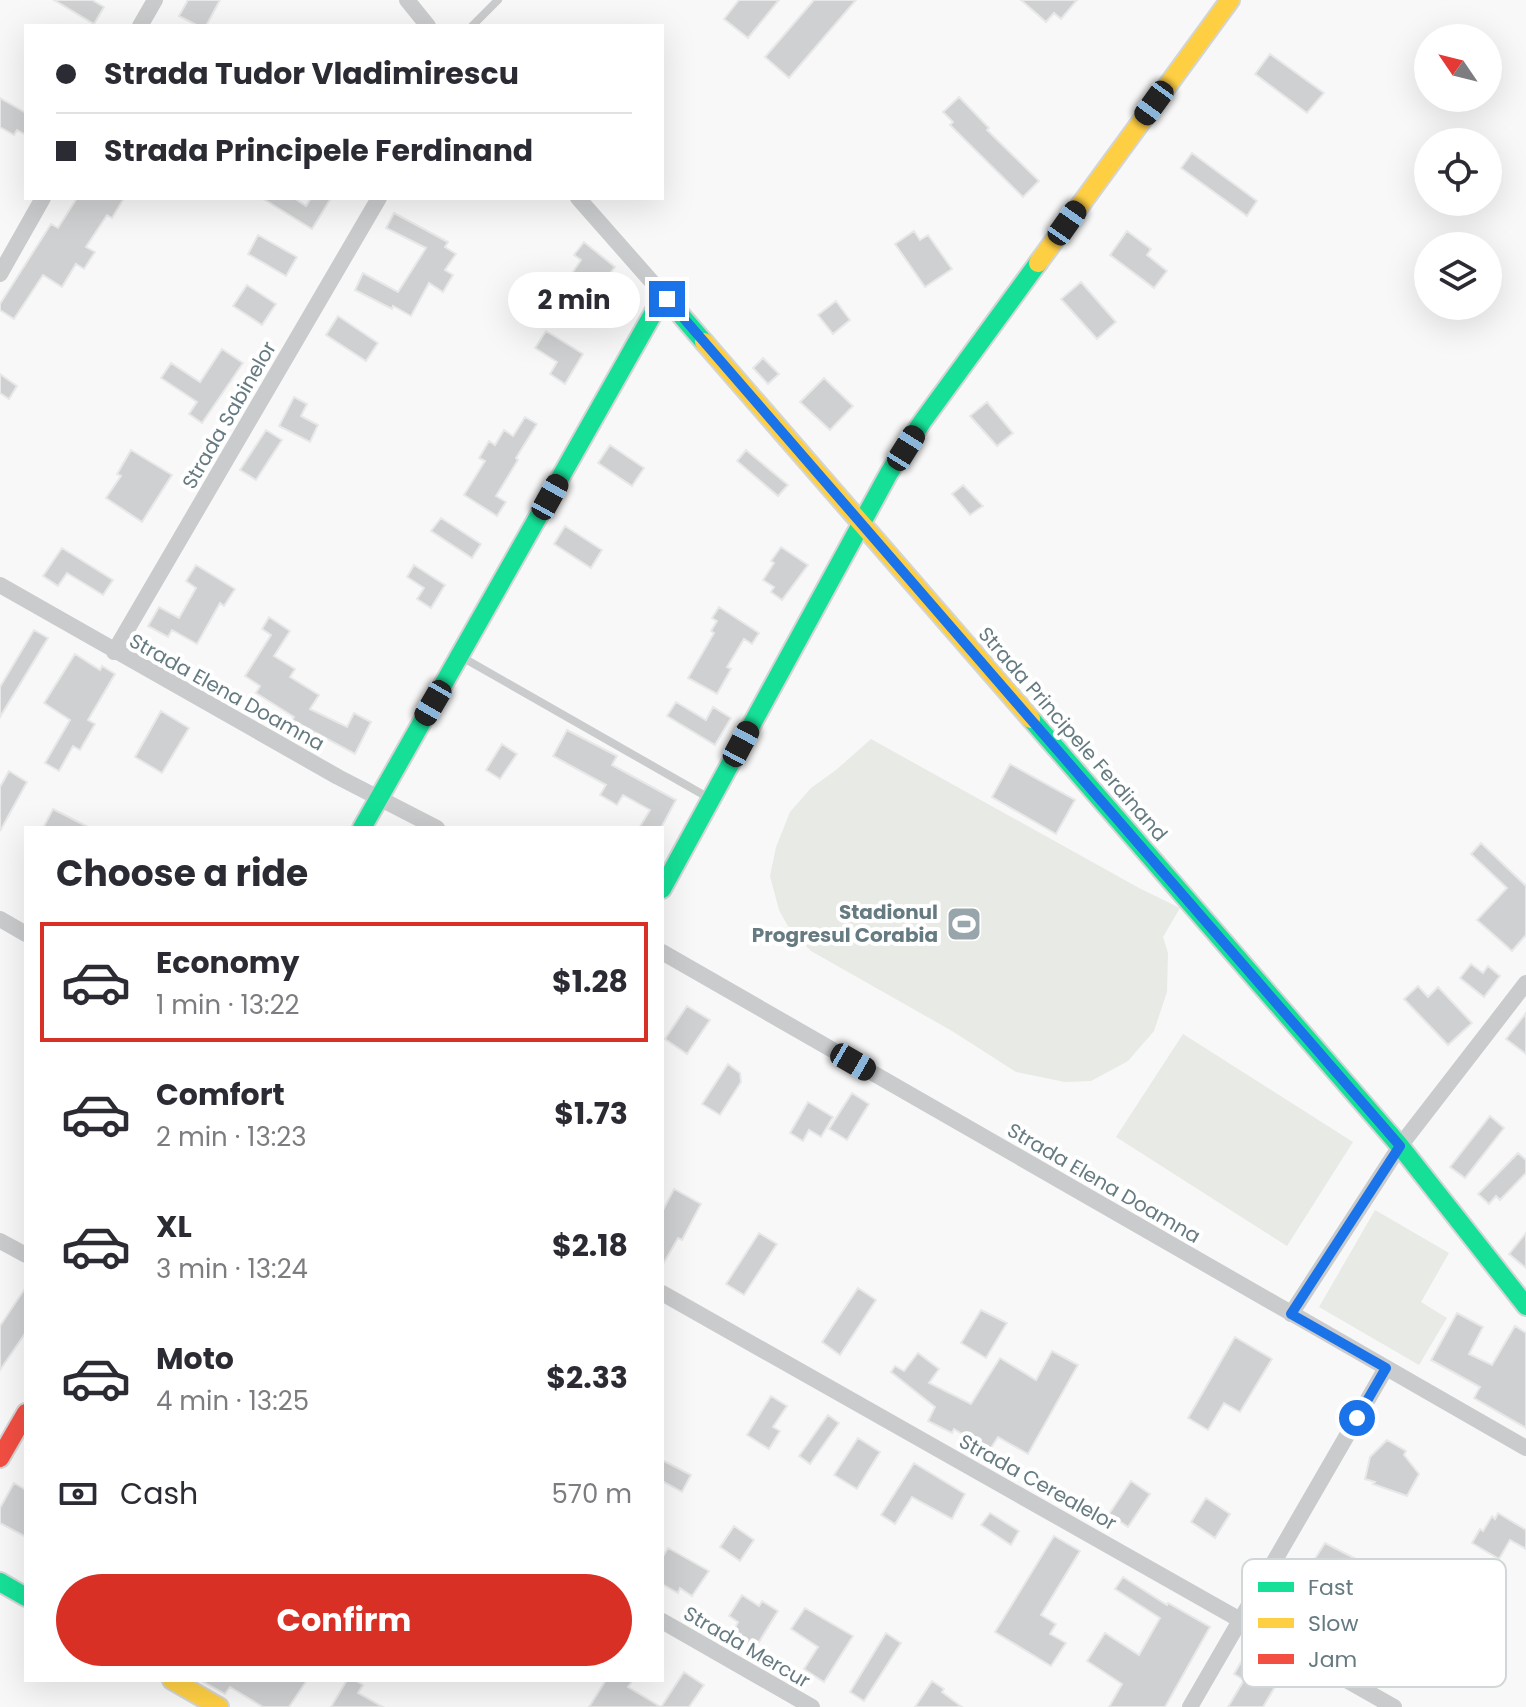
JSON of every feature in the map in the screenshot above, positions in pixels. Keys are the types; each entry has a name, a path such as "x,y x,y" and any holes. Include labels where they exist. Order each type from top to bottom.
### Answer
{"main road":[{"path":"664,885 861,523 922,422 1230,0"},
{"path":"363,826 654,312 667,299"},
{"name":"Strada Principele Ferdinand","path":"667,299 1400,1146 1526,1306"},
{"path":"0,1458 24,1416"},
{"path":"0,1582 24,1596"},
{"path":"175,1682 208,1704"}],"street":[{"path":"141,24 155,0"},
{"path":"407,0 426,24"},
{"path":"0,274 42,200"},
{"name":"Strada Sabinelor","path":"114,652 378,200"},
{"name":"Strada Principele Ferdinand","path":"580,200 667,299"},
{"name":"Strada Elena Doamna","path":"0,585 114,652 433,826"},
{"path":"0,919 24,933"},
{"name":"Strada Elena Doamna","path":"664,953 1526,1448"},
{"path":"1291,1314 1400,1146 1526,983"},
{"path":"0,1241 24,1254"},
{"name":"Strada Cerealelor","path":"664,1294 1241,1619"},
{"path":"1276,1559 1386,1368"},
{"path":"1190,1707 1241,1619"},
{"name":"Strada Mercur","path":"664,1622 812,1707"},
{"name":"Strada Cerealelor","path":"1359,1687 1394,1707"}],"lane":[{"path":"474,24 498,0"},
{"path":"460,656 711,800"}],"shaded area":[{"path":"871,739 1180,908 1163,937 1168,953 1167,992 1154,1031 1128,1061 1091,1081 1065,1082 1016,1072 952,1031 811,951 790,930 779,910 770,876 776,847 790,812 811,788"},
{"path":"1183,1034 1353,1142 1287,1246 1116,1137"},
{"path":"1375,1210 1449,1253 1421,1302 1447,1318 1419,1365 1319,1307"}],"building":[{"path":"54,0 92,0 104,7 94,24"},
{"path":"188,0 220,0 207,24 194,24 179,16"},
{"path":"739,0 779,0 748,38 724,19"},
{"path":"814,0 856,0 789,78 765,57"},
{"path":"1021,0 1077,0 1061,19 1054,13 1046,22"},
{"path":"1270,54 1324,93 1307,113 1255,74"},
{"path":"959,97 989,128 987,130 1039,181 1023,197 950,125 953,122 943,112"},
{"path":"0,98 24,112 24,134 17,130 14,135 0,127"},
{"path":"1192,153 1257,201 1247,216 1181,168"},
{"path":"76,200 123,200 112,218 107,215 86,247 95,252 84,269 76,264 62,287 43,275 14,319 0,310 0,304 51,224 58,228"},
{"path":"265,200 297,200 306,206 310,200 330,200 312,229"},
{"path":"394,213 448,242 445,247 456,254 445,270 453,275 443,292 429,283 411,316 355,290 363,273 398,292 426,248 386,228"},
{"path":"914,231 920,240 928,235 952,269 925,287 895,244"},
{"path":"1127,231 1151,249 1147,255 1167,271 1154,288 1110,255"},
{"path":"258,235 297,257 286,276 248,254"},
{"path":"584,242 615,267 592,297 599,301 591,315 558,294 581,260 574,255"},
{"path":"1081,282 1116,322 1097,339 1061,299"},
{"path":"247,285 276,304 262,325 233,306"},
{"path":"836,301 850,320 833,334 818,315"},
{"path":"338,316 378,343 366,361 326,335"},
{"path":"546,331 583,354 565,384 550,374 557,362 535,348"},
{"path":"222,349 243,363 202,423 189,414 197,402 161,378 171,363 200,382"},
{"path":"763,358 779,374 768,384 753,368"},
{"path":"0,374 17,386 9,399 0,393"},
{"path":"824,378 853,406 830,430 800,402"},
{"path":"294,397 307,404 301,416 318,425 310,442 279,426"},
{"path":"987,402 1013,433 997,446 970,416"},
{"path":"525,417 537,424 496,496 506,502 497,516 464,495 485,461 479,458 489,441 495,445 504,430 513,436"},
{"path":"266,430 282,440 256,480 240,470"},
{"path":"610,445 644,468 632,486 598,463"},
{"path":"131,450 172,475 142,522 106,498 121,476 117,474"},
{"path":"746,450 788,485 778,496 737,461"},
{"path":"963,485 983,506 970,515 952,494"},
{"path":"441,518 481,544 472,558 431,531"},
{"path":"565,526 602,550 591,568 554,544"},
{"path":"781,547 808,565 782,600 771,592 774,587 763,580"},
{"path":"62,548 113,580 103,595 67,573 58,586 43,576"},
{"path":"196,565 235,589 224,606 220,603 197,644 172,630 168,637 148,626 159,607 179,618 196,588 186,581"},
{"path":"414,565 445,585 431,608 417,599 424,588 407,577"},
{"path":"719,607 759,633 752,644 744,639 727,667 731,669 717,694 688,678 714,633 711,631 717,621 712,618"},
{"path":"269,617 290,631 274,656 295,669 290,677 319,695 310,709 347,727 354,713 371,722 355,754 292,720 294,717 256,693 260,686 245,676 271,635 262,629"},
{"path":"34,630 48,638 0,717 0,687"},
{"path":"75,654 100,670 102,666 115,674 88,720 95,724 80,750 73,746 59,771 45,763 70,720 44,703"},
{"path":"676,702 706,720 713,707 731,718 715,745 667,716"},
{"path":"161,711 189,728 162,773 135,757"},
{"path":"567,730 617,756 612,765 676,800 662,826 640,826 650,810 623,795 617,805 600,795 606,785 553,756"},
{"path":"502,744 517,754 500,779 486,770"},
{"path":"1010,764 1075,800 1056,834 992,797"},
{"path":"9,771 27,782 0,831 0,787"},
{"path":"53,809 86,826 44,826"},
{"path":"1481,843 1526,886 1526,935 1512,951 1477,920 1507,888 1471,854"},
{"path":"1471,964 1483,973 1488,966 1500,976 1484,997 1460,978"},
{"path":"1418,986 1428,997 1438,987 1472,1023 1448,1045 1404,999"},
{"path":"687,1006 710,1020 687,1054 665,1039"},
{"path":"1526,1013 1526,1054 1506,1039"},
{"path":"728,1064 740,1073 741,1082 720,1115 702,1104"},
{"path":"852,1093 869,1104 847,1140 829,1129"},
{"path":"808,1102 833,1117 821,1137 809,1130 803,1141 790,1133"},
{"path":"1490,1116 1504,1128 1465,1178 1450,1167"},
{"path":"1518,1153 1526,1160 1526,1173 1500,1200 1496,1196 1489,1204 1478,1194"},
{"path":"674,1189 701,1204 682,1240 678,1238 664,1262 664,1208"},
{"path":"759,1233 777,1244 744,1295 726,1284"},
{"path":"1526,1233 1526,1268 1509,1254"},
{"path":"858,1288 876,1300 840,1355 822,1342"},
{"path":"24,1290 24,1335 0,1370 0,1326"},
{"path":"981,1310 1007,1323 986,1358 961,1343"},
{"path":"1457,1313 1483,1327 1469,1354 1492,1365 1515,1326 1526,1333 1526,1428 1474,1398 1480,1387 1431,1360"},
{"path":"1235,1337 1272,1359 1240,1412 1224,1403 1208,1430 1188,1418"},
{"path":"1052,1351 1078,1365 1028,1454 998,1437 989,1451 954,1429 952,1433 928,1421 935,1407 891,1372 895,1366 904,1371 918,1353 939,1369 929,1383 971,1404 1000,1358 1036,1380"},
{"path":"771,1396 787,1406 773,1427 780,1431 769,1449 747,1435"},
{"path":"828,1415 839,1423 810,1464 799,1456"},
{"path":"858,1438 880,1452 857,1489 834,1475"},
{"path":"1387,1440 1406,1451 1404,1455 1419,1474 1407,1496 1365,1479 1370,1457"},
{"path":"664,1461 691,1475 682,1492 664,1482"},
{"path":"914,1463 965,1494 952,1519 912,1497 895,1524 881,1515"},
{"path":"1131,1481 1150,1494 1128,1527 1109,1514"},
{"path":"14,1483 24,1489 24,1536 0,1523 0,1508"},
{"path":"1206,1498 1230,1514 1215,1538 1191,1522"},
{"path":"990,1513 1019,1531 1011,1545 981,1525"},
{"path":"1498,1513 1526,1530 1526,1549 1510,1540 1499,1559 1472,1543 1480,1529 1483,1531 1492,1516 1495,1519"},
{"path":"734,1526 754,1540 740,1561 720,1547"},
{"path":"1054,1536 1080,1551 1041,1615 1056,1624 1050,1634 1066,1643 1051,1666 995,1632"},
{"path":"1325,1543 1356,1559 1315,1559"},
{"path":"668,1548 709,1571 692,1596 680,1588 678,1593 664,1585 664,1555"},
{"path":"1123,1577 1210,1627 1165,1707 1109,1707 1122,1684 1087,1661 1105,1633 1139,1655 1160,1618 1115,1589"},
{"path":"742,1595 759,1606 762,1601 778,1611 754,1650 737,1639 741,1634 734,1630 738,1622 729,1616"},
{"path":"805,1608 853,1636 824,1682 804,1669 818,1647 791,1629"},
{"path":"886,1633 901,1643 864,1701 850,1692"},
{"path":"1242,1660 1242,1679 1234,1674"},
{"path":"684,1672 704,1685 689,1707 661,1707"},
{"path":"932,1681 944,1689 942,1692 962,1707 915,1707"},
{"path":"204,1682 306,1682 289,1707 263,1707 230,1687 225,1694"},
{"path":"346,1682 358,1682 363,1685 358,1693 383,1707 331,1707"},
{"path":"605,1682 632,1682 628,1687 661,1707 589,1707"},
{"path":"1242,1683 1242,1687 1275,1687 1263,1707 1228,1707"}],"traffic: fast":[{"path":"664,885 889,473 922,422 1038,263"},
{"path":"363,826 654,312 667,299 704,342"},
{"path":"1031,719 1400,1146 1526,1306"},
{"path":"0,1582 24,1596"}],"traffic: slow":[{"path":"1038,263 1230,0"},
{"path":"704,342 1031,719"},
{"path":"175,1682 219,1707"}],"traffic: jam":[{"path":"0,1458 24,1416"}],"place":[{"name":"Stadionul Progresul Corabia","path":"964,924"}],"route":[{"path":"667,299 1400,1146 1291,1314 1386,1368 1357,1418"}]}
